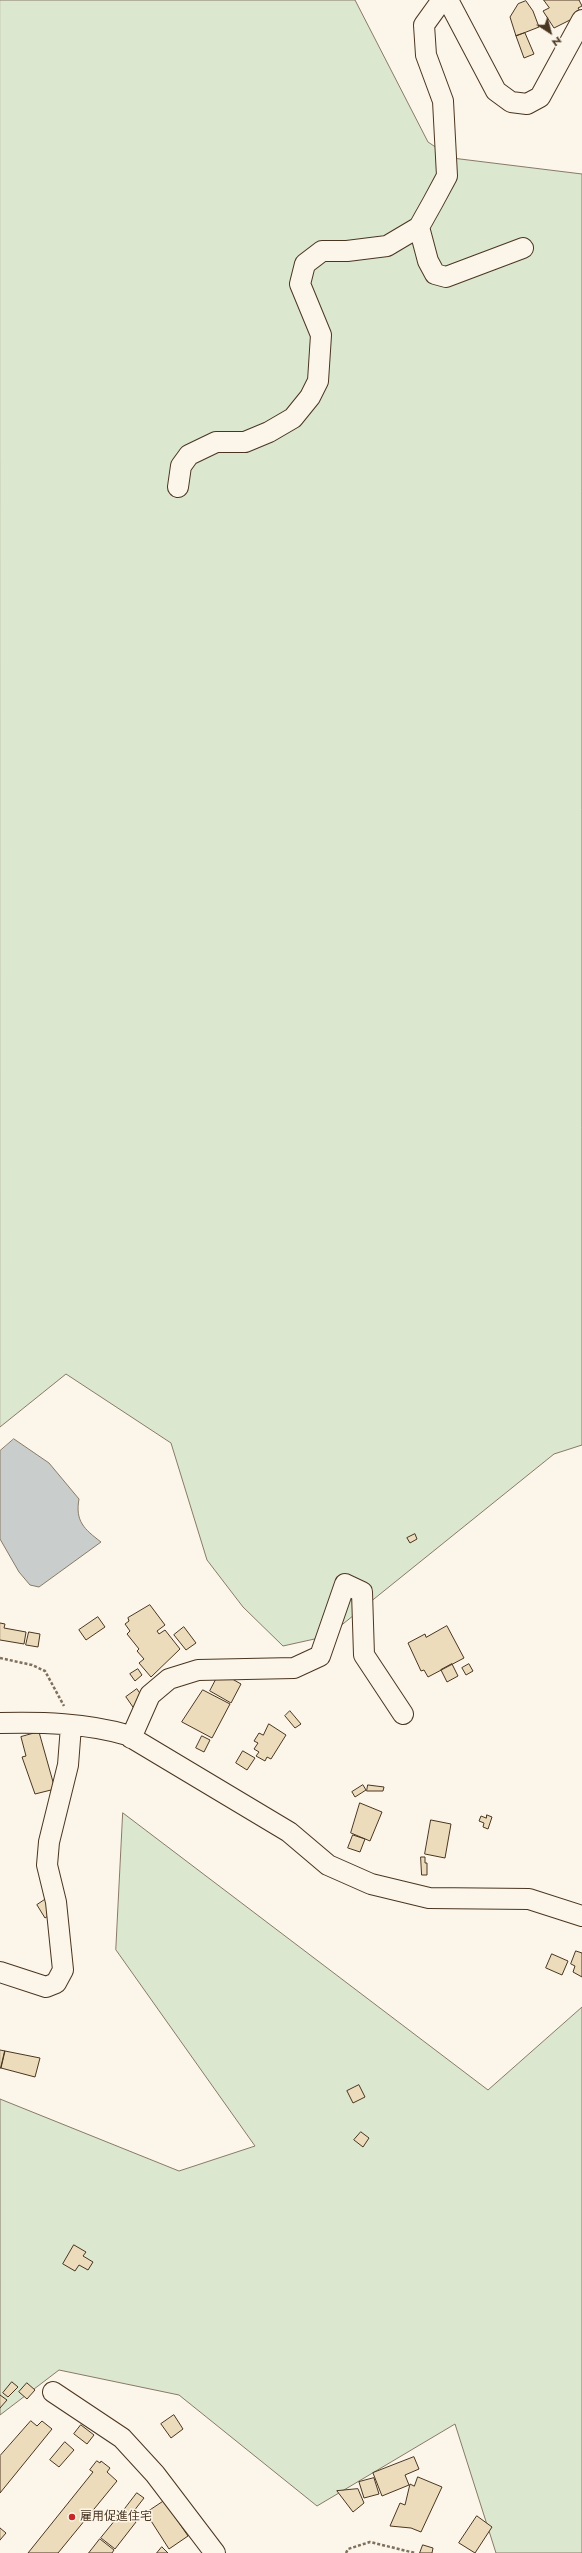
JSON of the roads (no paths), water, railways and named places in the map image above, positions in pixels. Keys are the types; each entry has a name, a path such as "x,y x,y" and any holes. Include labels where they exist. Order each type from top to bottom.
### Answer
{"street":[{"path":"178,487 181,466 189,455 216,442 245,442 269,432 293,418 310,398 318,381 321,334 300,284 305,264 322,251 347,252 387,246 419,228 447,176 443,101 426,55 424,25 442,0"},
{"path":"448,0 496,91 511,102 527,104 540,97 582,20"},
{"path":"419,228 428,261 436,274 446,277 523,248"},
{"path":"132,1738 150,1695 169,1679 198,1670 294,1668 320,1656 345,1584 362,1592 364,1655 404,1714"},
{"path":"0,1723 31,1723 104,1728 132,1738 289,1832 328,1865 370,1884 429,1898 530,1899 582,1916"},
{"path":"0,1972 46,1987 56,1983 63,1970 56,1902 47,1865 49,1842 68,1765 73,1726"},
{"path":"53,2392 122,2438 155,2474 215,2553"}],"place":[{"name":"雇用促進住宅","path":"72,2517"}]}
